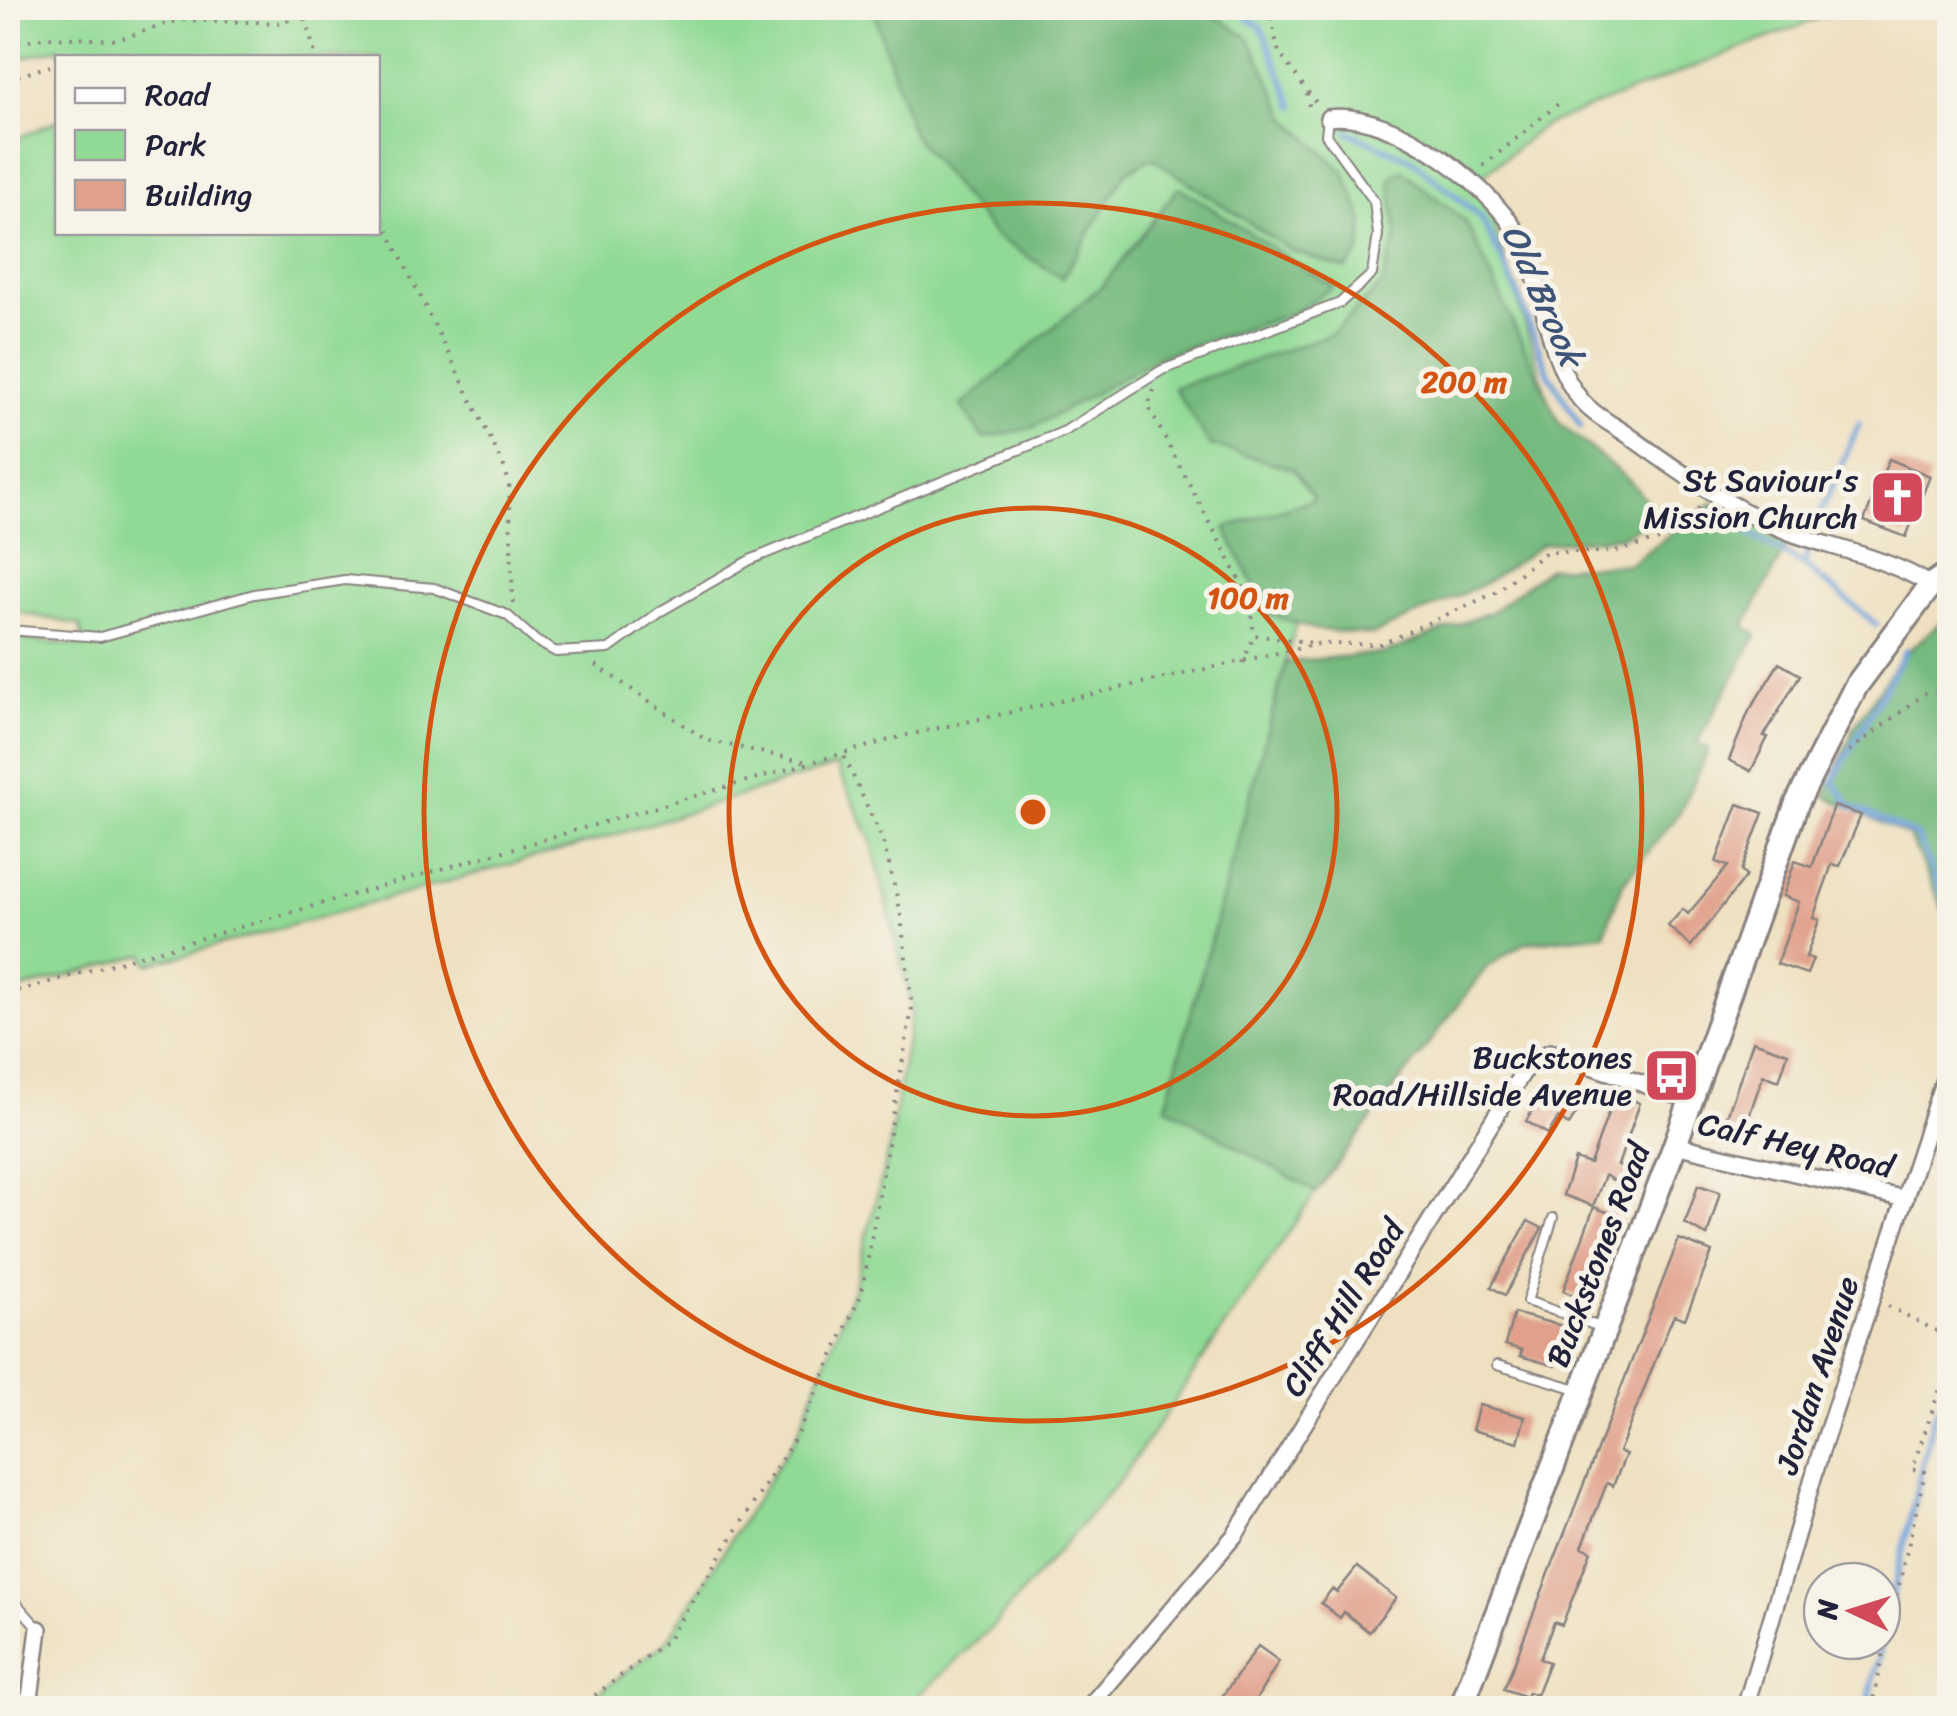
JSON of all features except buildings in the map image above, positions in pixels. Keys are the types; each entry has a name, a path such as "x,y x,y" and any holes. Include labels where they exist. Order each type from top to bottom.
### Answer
{"main road":[{"name":"Buckstones Road","path":"1461,1708 1815,763 1856,686 1940,579"}],"street":[{"path":"1328,118 1343,116 1395,129 1456,169 1488,197 1526,248 1566,380 1584,404 1712,495 1799,535 1940,579"},
{"name":"Cliff Hill Road","path":"1088,1708 1235,1534 1525,1068 1550,1052 1690,1100"},
{"name":"Jordan Avenue","path":"1745,1708 1871,1297 1950,1061"},
{"name":"Calf Hey Road","path":"1675,1145 1905,1199"},
{"path":"34,1703 39,1629"}],"lane":[{"path":"8,630 100,636 254,594 346,580 434,588 510,618 536,641 556,652 582,654 608,649 662,611 750,560 1065,431 1162,370 1340,302 1372,274 1378,235 1374,200 1326,135 1328,118"},
{"path":"1553,1218 1528,1301 1604,1329"},
{"path":"1498,1365 1580,1390"},
{"path":"8,1594 39,1629"},
{"path":"8,1698 34,1703"}],"path":[{"path":"8,44 48,37 116,40 180,20 286,23 302,8 315,55"},
{"path":"1268,8 1280,53 1328,118"},
{"path":"8,79 50,66"},
{"path":"1482,168 1564,100"},
{"path":"380,214 510,482 510,618"},
{"path":"1162,370 1148,406 1248,597 1254,635 1243,664"},
{"path":"1254,635 1318,644 1381,644 1495,593 1546,552 1614,552 1668,538 1712,495"},
{"path":"8,994 903,736 1243,664 1318,644"},
{"path":"582,654 623,687 706,740 816,764"},
{"path":"1815,763 1846,753 1926,693 1950,692"},
{"path":"578,1708 667,1641 798,1433 862,1292 912,1008 900,909 883,841 844,756"},
{"path":"1871,1297 1950,1338"},
{"path":"1872,1708 1926,1472 1912,1468 1950,1360"}],"green space":[{"path":"8,8 1845,8 1543,126 1480,178 1546,393 1306,587 1166,1106 1316,1192 1124,1475 994,1625 906,1708 571,1708 584,1704 667,1641 798,1433 853,1289 889,1149 912,1008 871,839 836,766 595,841 187,954 148,964 145,954 8,993 8,638 84,646 80,625 8,610 8,142 55,122 55,235 380,235 380,55 62,55 59,48 8,62"},
{"path":"873,8 1203,8 1249,38 1288,119 1344,172 1364,221 1360,252 1346,269 1290,250 1152,158 1126,172 1062,278 995,236 912,134"},
{"path":"1402,170 1466,222 1560,424 1631,482 1658,515 1622,536 1543,544 1484,584 1372,635 1314,629 1268,614 1225,528 1314,499 1293,469 1210,445 1174,388 1332,334 1382,284 1397,235 1390,178"},
{"path":"1179,187 1333,287 1293,313 1161,356 1032,428 983,438 961,406 1103,285"},
{"path":"1713,503 1790,539 1745,626 1757,635 1697,743 1709,749 1679,814 1623,883 1604,934 1524,943 1486,968 1316,1192 1166,1106 1286,662 1385,653 1491,612 1549,568 1630,564"},
{"path":"1949,615 1949,923 1909,836 1825,796 1855,726 1900,658"}],"waterway":[{"name":"Old Brook","path":"1233,8 1261,27 1294,106"},
{"name":"Old Brook","path":"1348,132 1412,160 1481,217 1515,287 1548,372 1581,427"},
{"path":"1804,565 1815,526 1859,424"},
{"name":"Old Brook","path":"1712,512 1804,565 1876,624"},
{"name":"Old Brook","path":"1906,650 1833,781 1851,806 1917,836 1950,913"},
{"name":"Old Brook","path":"1867,1708 1932,1422 1950,1382"}],"place":[{"name":"St Saviour's Mission Church","path":"1897,498"},
{"name":"Buckstones Road/Hillside Avenue","path":"1671,1075"}]}
